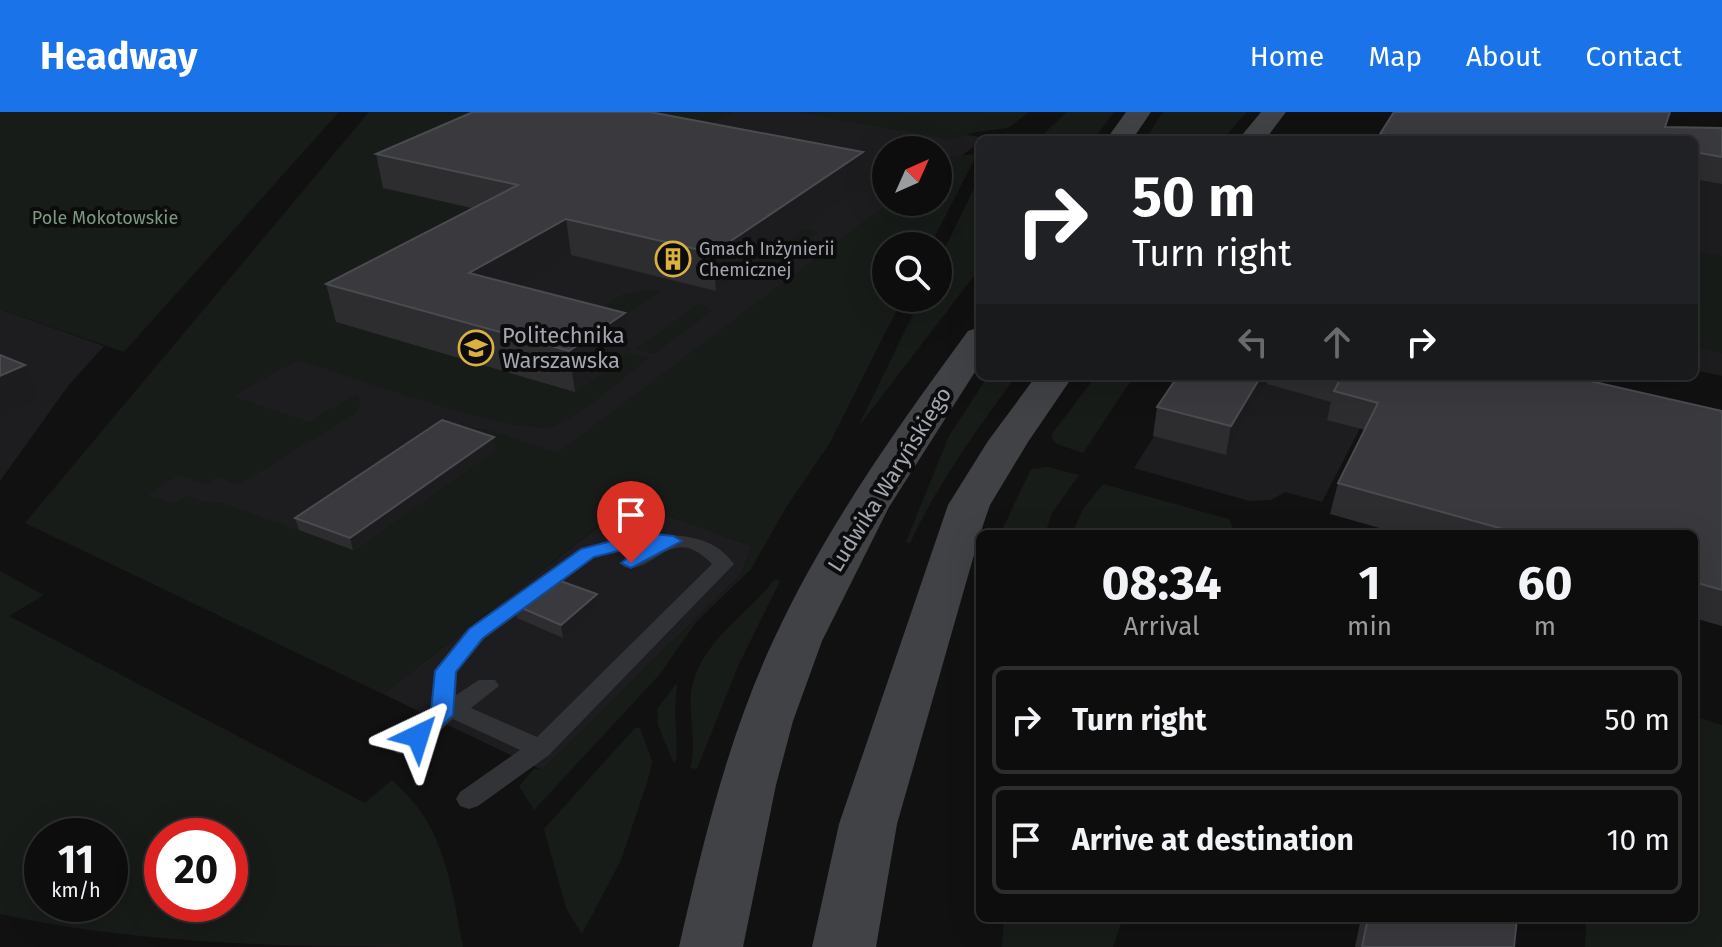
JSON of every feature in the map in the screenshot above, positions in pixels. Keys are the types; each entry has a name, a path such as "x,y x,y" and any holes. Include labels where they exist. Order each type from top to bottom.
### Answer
{"main road":[{"path":"1122,136 1139,112"},
{"path":"1254,136 1274,112"},
{"name":"Ludwika Waryńskiego","path":"711,947 755,757 779,686 811,611 871,498 976,344"},
{"path":"844,947 868,824 969,505 1008,441 1052,380"}],"lane":[{"path":"448,712 446,671 476,634 588,553 643,538 702,545 724,564 540,749 469,799"},
{"path":"631,563 648,550 673,541"},
{"path":"405,747 448,712 487,686"},
{"path":"448,712 540,749"}],"shaded area":[{"name":"Politechnika Warszawska","path":"419,112 839,112 976,136 976,145 952,163 952,136 872,136 872,216 884,216 393,594 131,493"},
{"path":"1722,138 1722,376 1698,371 1698,139"},
{"path":"0,309 104,346 68,386 0,481"},
{"path":"1189,380 1385,380 1322,502 1285,492 1271,500 1249,501 1134,468"},
{"path":"630,502 752,546 742,573 542,770 383,694"}],"green space":[{"name":"Pole Mokotowskie","path":"0,112 339,112 124,352 0,309"},
{"path":"369,112 733,112 685,138 530,165 337,322 575,392 629,353 649,358 576,414 553,426 534,427 469,414 298,360 233,396 309,422 356,394 361,400 357,412 239,485 218,477 206,485 179,475 148,495 174,504 188,496 205,502 219,502 353,550 431,441 416,436 432,429 468,427 505,435 557,453 872,216 945,216 937,232 872,232 872,312 896,312 829,444 787,506 751,569 697,621 660,674 534,810 519,786 534,769 542,770 742,573 752,546 629,502 383,694 25,523"},
{"path":"795,112 1029,112 1008,128 975,132 952,140 952,136 930,136"},
{"path":"1067,112 1114,112 1096,136 1041,136"},
{"path":"1163,112 1247,112 1226,136 1148,136"},
{"path":"976,156 952,203 952,157"},
{"path":"976,184 976,273 952,304 952,233"},
{"path":"804,228 818,233 778,263 756,262"},
{"path":"1698,252 1722,256 1722,353 1698,349"},
{"path":"648,289 660,292 599,333 594,313 623,294"},
{"path":"700,303 712,311 654,354 635,349"},
{"path":"914,312 946,312 858,427"},
{"path":"985,380 1013,380 946,478 910,543 906,542 949,436"},
{"path":"1093,380 1131,380 1083,453 1057,444 1052,434"},
{"path":"1048,467 1079,475 1052,513 1046,530 1002,530 1031,469"},
{"path":"1103,484 1229,519 1234,530 1074,530 1083,509"},
{"path":"0,571 44,595 9,616 365,803 392,780 418,808 436,839 448,874 463,947 230,943 114,933 41,922 128,922 128,818 24,818 24,919 0,914"},
{"path":"774,580 780,581 738,666 697,769 690,768 693,748 691,697 697,670 715,642"},
{"path":"677,683 677,757 674,764 658,725 657,709"},
{"path":"1698,717 1722,725 1722,947 1585,947 1586,922 1698,922"},
{"path":"635,728 640,728 652,761 650,773 621,860 582,934 566,908 544,829"},
{"path":"1004,922 1122,922 1113,947 1002,947"}],"building":[{"path":"473,112 650,112 863,152 713,253 566,219 469,273 625,313 569,351 326,284 518,185 376,154"},
{"path":"1394,112 1670,112 1665,127 1722,128 1722,157 1698,153 1698,136 1380,134"},
{"path":"0,355 25,365 0,376"},
{"path":"1175,380 1259,380 1231,426 1157,407"},
{"path":"1340,380 1586,380 1722,411 1722,590 1698,583 1698,530 1507,530 1338,483 1378,403 1334,391"},
{"path":"442,420 494,437 350,538 295,518"},
{"path":"552,578 597,594 561,625 515,605"},
{"path":"1367,922 1517,922 1514,947 1362,947"}],"place":[{"name":"Gmach Inżynierii Chemicznej","path":"673,259"},
{"name":"Politechnika Warszawska","path":"476,348"}],"route":[{"path":"418,736 442,715 446,671 476,634 588,553 643,538 673,541 648,550 631,563"}]}
